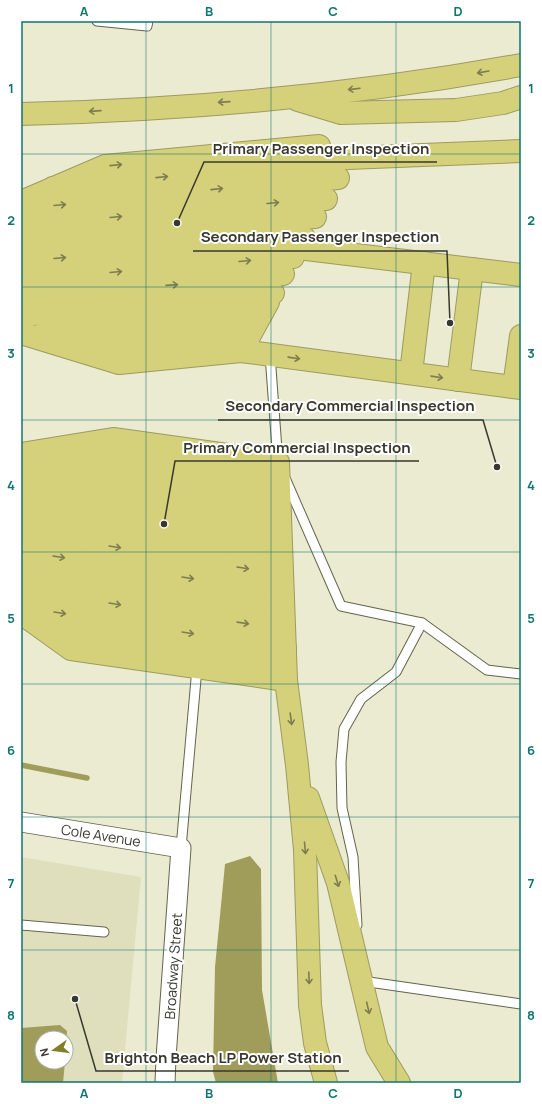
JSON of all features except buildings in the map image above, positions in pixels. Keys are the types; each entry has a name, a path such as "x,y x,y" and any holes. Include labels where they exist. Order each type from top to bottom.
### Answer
{"highway":[{"path":"21,114 72,113 290,98 448,78 521,65"},
{"path":"290,98 341,113 456,110 491,105 521,97"},
{"path":"21,202 53,188 348,158 521,151"},
{"path":"246,342 348,158"},
{"path":"21,208 338,178"},
{"path":"21,226 321,208"},
{"path":"21,244 321,208"},
{"path":"21,280 295,254"},
{"path":"21,297 184,284 295,254"},
{"path":"21,261 295,254 424,263 521,275"},
{"path":"411,373 424,263"},
{"path":"458,380 472,269"},
{"path":"21,315 184,302 273,293"},
{"path":"27,334 262,313"},
{"path":"27,334 119,363 246,342 270,355 518,388 521,336"},
{"path":"21,454 49,449 279,498"},
{"path":"21,463 279,498"},
{"path":"21,479 171,502 279,498"},
{"path":"21,497 168,521 279,498"},
{"path":"279,498 283,619 306,871 311,1018 318,1060 326,1083"},
{"path":"21,513 283,619"},
{"path":"21,532 283,619"},
{"path":"21,551 283,619"},
{"path":"21,571 153,593 283,619"},
{"path":"21,588 283,619"},
{"path":"21,608 283,619"},
{"path":"21,613 70,649 198,668 283,619"},
{"path":"42,628 283,619"},
{"path":"297,765 338,883 376,1047 399,1083"}],"street":[{"name":"Cole Avenue","path":"21,822 182,848"},
{"name":"Broadway Street","path":"165,1083 182,848"}],"lane":[{"path":"97,21 147,26 148,21"},
{"path":"270,355 279,498 341,606 422,623 487,670 521,674"},
{"path":"422,623 396,672 361,699 344,729 341,762 342,808 353,857 361,981 521,1004"},
{"path":"182,848 198,668"},
{"path":"21,925 104,932"}],"shaded area":[{"path":"250,856 261,869 262,990 278,1083 216,1083 213,1072 215,967 225,864"},
{"path":"21,857 141,877 122,1083 21,1083"},
{"path":"60,1025 66,1030 34,1030 34,1070 64,1070 63,1083 21,1083 21,1028"}],"waterway":[{"path":"21,765 87,778"}],"place":[{"name":"Primary Passenger Inspection","path":"177,223"},
{"name":"Secondary Passenger Inspection","path":"450,323"},
{"name":"Secondary Commercial Inspection","path":"497,467"},
{"name":"Primary Commercial Inspection","path":"164,524"},
{"name":"Brighton Beach LP Power Station","path":"75,999"}]}
